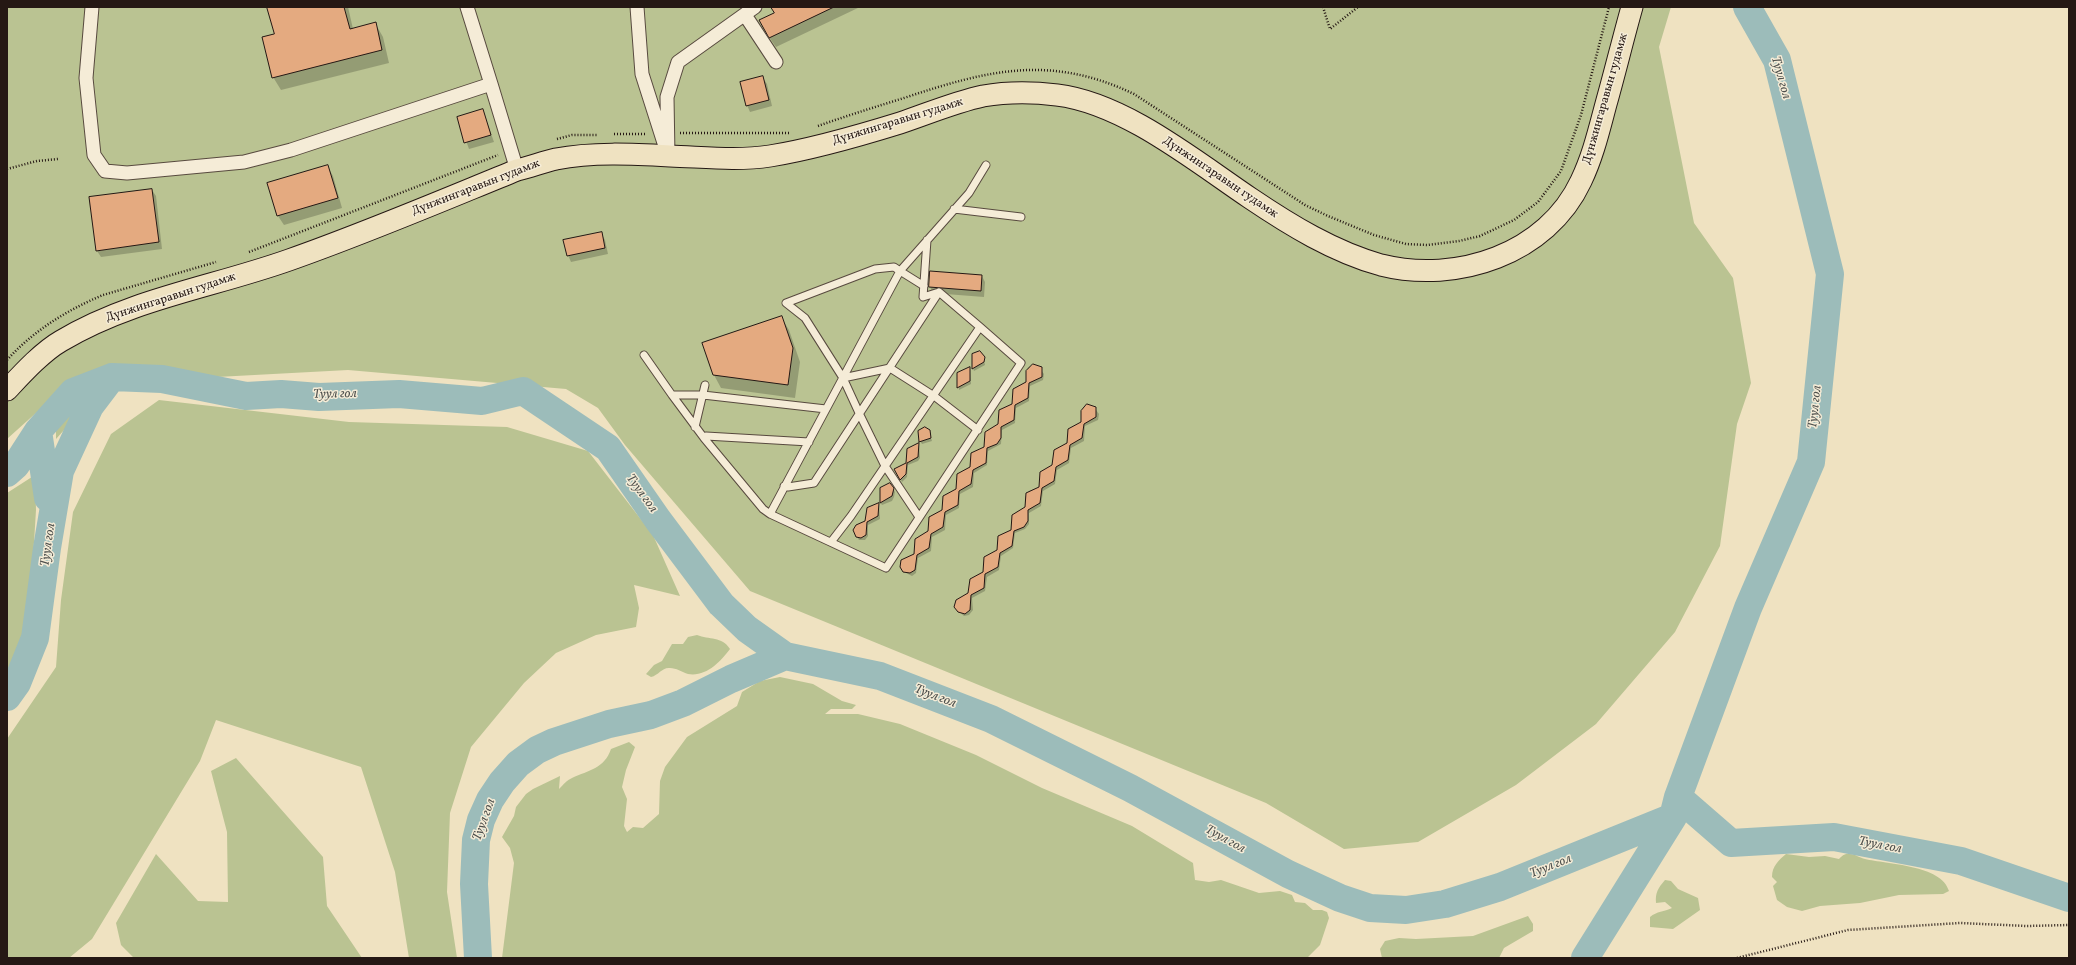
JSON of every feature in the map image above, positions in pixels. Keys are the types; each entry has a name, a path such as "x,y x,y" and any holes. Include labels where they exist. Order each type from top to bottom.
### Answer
{"main road":[{"name":"Дүнжингаравын гудамж","path":"7,390 22,374 60,342 104,319 151,302 288,261 515,161 600,155 723,158 768,156 820,146 983,96 1021,93 1059,95 1097,105 1179,149 1278,217 1315,238 1353,255 1381,264 1412,270 1467,266 1502,257 1535,238 1560,214 1581,182 1596,142 1632,7"}],"street":[{"path":"92,7 86,78 94,155 105,171 127,173 244,162 291,150 491,84"},
{"path":"467,7 515,161"},
{"path":"637,7 642,74 664,133 668,156"},
{"path":"664,133 667,97 678,62 750,11 776,62"}],"lane":[{"path":"770,514 900,271 969,193 986,165"},
{"path":"954,209 1021,217"},
{"path":"927,240 923,297 938,292"},
{"path":"919,517 885,466 843,378 805,318 786,303 875,269 894,267 924,286"},
{"path":"644,355 695,427 763,509 770,514 886,568 1021,364 938,292"},
{"path":"784,486 788,487 814,483 860,416 938,292"},
{"path":"831,542 934,396 980,327"},
{"path":"843,378 890,368 934,396 978,430"},
{"path":"695,427 705,385"},
{"path":"672,395 703,395 826,409"},
{"path":"704,438 706,436 809,442"}],"path":[{"path":"1323,7 1330,29 1358,7"},
{"path":"815,127 970,77 998,71 1026,69 1065,72 1116,85 1134,94 1306,205 1328,216 1374,235 1395,241 1417,245 1438,244 1480,236 1514,220 1538,202 1556,179 1565,164 1572,143 1609,7"},
{"path":"609,134 793,133"},
{"path":"550,141 572,135 602,135"},
{"path":"7,169 37,161 58,159"},
{"path":"243,255 452,172 515,161"},
{"path":"7,360 38,331 86,302 103,295 222,260"},
{"path":"1736,958 1848,930 1960,923 2027,926 2069,925"}],"green space":[{"path":"7,7 1671,7 1659,47 1694,223 1733,278 1751,383 1737,424 1720,546 1675,632 1596,724 1516,785 1418,842 1344,849 1266,803 750,591 625,445 598,408 566,389 348,370 67,385 7,439"},
{"path":"159,400 349,422 507,427 588,451 653,535 680,596 634,585 639,608 636,627 596,635 556,653 524,683 471,747 450,813 447,892 457,958 409,958 395,872 361,767 216,720 200,761 92,939 69,958 7,958 7,739 56,667 61,600 73,512 111,434"},
{"path":"79,401 73,420 56,439 56,419 62,408"},
{"path":"35,475 36,510 32,575 22,645 7,671 7,493"},
{"path":"697,635 719,640 730,649 712,668 701,673 688,674 667,668 651,677 646,674 654,665 662,661 672,644 683,644 688,637"},
{"path":"780,677 813,684 842,701 856,705 852,709 831,709 825,714 858,714 900,724 976,755 1042,788 1132,826 1193,863 1195,880 1209,882 1221,880 1259,893 1280,891 1292,895 1295,902 1305,903 1313,910 1322,910 1327,912 1329,918 1320,945 1307,958 502,958 514,863 510,848 502,837 514,816 516,807 526,794 560,776 559,789 570,779 590,771 600,765 608,756 611,749 629,742 635,747 626,770 622,787 627,799 624,826 627,832 633,827 643,828 659,814 660,781 665,767 687,737 737,706 742,692 760,681"},
{"path":"236,758 323,857 327,906 362,958 134,958 121,945 116,923 156,854 198,901 228,902 227,832 211,771"},
{"path":"1786,854 1809,857 1825,856 1839,859 1845,854 1852,854 1865,859 1899,864 1925,871 1936,876 1944,882 1949,891 1943,894 1899,895 1860,903 1820,906 1802,911 1787,907 1777,900 1773,886 1777,882 1772,877 1773,870 1778,861"},
{"path":"1665,880 1671,881 1678,889 1698,898 1700,910 1673,929 1650,927 1650,917 1672,908 1665,902 1656,903 1656,896 1660,886"},
{"path":"1528,916 1533,924 1533,931 1504,948 1499,958 1382,958 1380,949 1385,941 1399,938 1416,939 1473,936"}],"building":[{"path":"267,7 344,7 350,29 376,22 382,50 272,78 262,37 274,34"},
{"path":"771,7 834,7 769,38 759,20 774,13"},
{"path":"763,76 769,100 746,106 740,82"},
{"path":"483,109 491,135 464,143 457,117"},
{"path":"328,165 338,198 277,216 267,183"},
{"path":"152,189 159,242 96,251 89,197"},
{"path":"602,232 605,248 567,256 563,240"},
{"path":"930,271 982,275 981,291 929,287"},
{"path":"782,316 793,348 788,385 713,375 702,343"},
{"path":"980,351 985,357 984,362 972,369 972,354"},
{"path":"1033,364 1042,367 1042,377 1029,383 1028,398 1015,405 1014,420 1001,427 1001,438 997,444 987,448 986,463 973,470 971,484 959,491 958,505 945,512 943,527 931,534 929,548 917,555 915,570 910,573 903,572 900,567 901,560 914,554 915,539 928,531 929,517 942,510 943,496 956,489 957,474 970,467 971,453 984,447 985,432 998,424 999,410 1012,404 1013,389 1026,382 1026,371"},
{"path":"970,367 970,381 957,388 957,373"},
{"path":"1087,404 1096,407 1096,417 1084,424 1082,438 1070,445 1068,460 1056,467 1054,481 1042,488 1040,503 1028,510 1028,521 1024,527 1014,531 1012,546 1000,553 998,567 985,574 984,588 971,595 970,610 965,614 958,612 954,607 956,600 968,593 970,579 983,572 984,557 997,550 998,536 1011,530 1012,515 1025,507 1026,493 1039,487 1040,472 1052,465 1054,450 1067,443 1068,429 1081,422 1081,411"},
{"path":"925,427 930,430 931,438 919,442 918,431"},
{"path":"919,443 918,457 907,463 906,474 900,480 894,469 906,463 907,449"},
{"path":"890,483 894,488 892,496 880,503 880,488"},
{"path":"879,503 878,516 867,522 866,535 861,538 856,537 853,530 856,525 865,521 867,508"}],"waterway":[{"name":"Туул гол","path":"1585,958 1673,817 1678,797 1748,608 1811,462 1830,274 1777,60 1747,7"},
{"path":"48,498 38,431 73,392 112,377"},
{"name":"Туул гол","path":"7,697 17,683 35,638 47,548 60,471 90,406 112,377 162,379 246,396 281,394 319,397 399,394 482,401 523,391 608,448 658,520 721,604 747,629 785,656"},
{"path":"7,473 16,465 38,431"},
{"name":"Туул гол","path":"478,958 474,884 476,840 481,820 490,800 502,782 518,764 537,750 554,742 609,724 651,715 683,703 731,679 785,656 880,676 991,719 1130,788 1288,874 1340,898 1370,908 1406,910 1445,904 1500,887 1673,817"},
{"name":"Туул гол","path":"1674,814 1678,797 1731,843 1834,837 1961,861 2069,898"}]}
